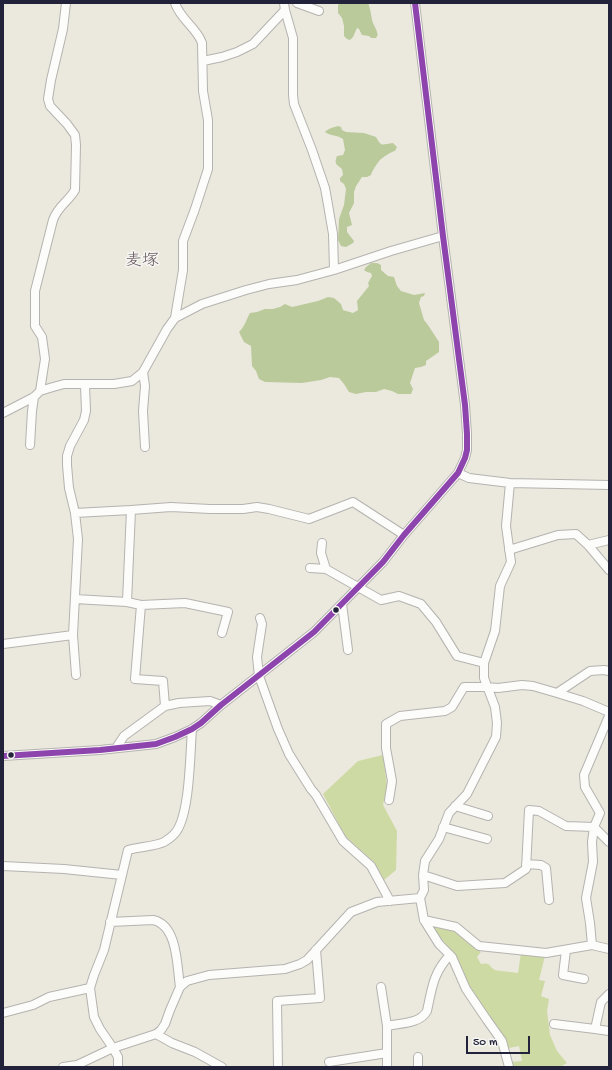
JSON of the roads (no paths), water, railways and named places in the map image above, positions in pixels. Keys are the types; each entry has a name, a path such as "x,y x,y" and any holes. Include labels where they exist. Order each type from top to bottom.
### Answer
{"street":[{"path":"30,445 32,411 45,359 42,337 35,326 36,292 56,212 72,196 75,190 75,135 50,106 48,98 50,80 63,29 66,3"},
{"path":"3,413 37,394 64,384 114,384 132,381 143,372 167,329 175,318 183,270 183,241 208,169 208,120 203,90 202,44 200,37 178,11 175,3"},
{"path":"297,3 319,11"},
{"path":"3,756 156,744 192,729 314,632 383,562 404,535 458,473 467,450 465,405 415,3"},
{"path":"203,61 232,54 253,44 284,7"},
{"path":"284,7 293,38 294,104 312,150 328,199 333,234 334,270"},
{"path":"175,318 202,304 246,290 269,284 297,280 334,270 443,236"},
{"path":"143,372 145,386 145,447"},
{"path":"76,675 73,635 78,539 75,513 69,488 67,456 70,446 84,420 86,411 84,385"},
{"path":"458,473 469,478 510,483 609,485"},
{"path":"509,1067 502,1041 466,988 452,957 440,944 424,920 420,898 424,890 423,876 425,861 439,839 449,813 467,794 496,737 495,707 484,678 484,663 495,632 500,586 511,562 506,526 510,483"},
{"path":"75,513 171,507 243,509 257,507 268,508 309,519 353,502 404,535"},
{"path":"127,602 131,510"},
{"path":"509,550 558,535 576,534 588,545 609,570"},
{"path":"588,545 609,540"},
{"path":"322,543 321,553 326,569"},
{"path":"310,568 326,569 381,600 399,596 421,604 436,622 457,656 484,663"},
{"path":"75,599 127,602 141,605 185,603 228,612 222,633"},
{"path":"342,604 348,650"},
{"path":"141,605 135,679 164,681 165,706"},
{"path":"260,618 262,624 258,657 259,676 278,729 289,754 311,789 316,794 338,834 343,841 371,866 390,901"},
{"path":"3,644 73,635"},
{"path":"557,693 590,671 609,671"},
{"path":"389,800 392,781 386,748 386,724 400,716 445,711 452,707 464,687 498,688 522,685 534,686 583,701 609,712"},
{"path":"116,748 124,736 165,706 210,700 221,705"},
{"path":"600,813 585,787 584,775 609,716"},
{"path":"118,1067 118,1057 94,1017 90,988 104,950 128,850 136,847 162,843 172,837 179,826 187,797 192,729"},
{"path":"455,806 488,816"},
{"path":"423,876 458,886 505,883 526,869 529,810 539,811 566,826 594,827 609,842"},
{"path":"600,813 609,814"},
{"path":"592,945 586,898 593,862 592,842 594,827 600,813"},
{"path":"443,827 487,839"},
{"path":"526,864 541,865 546,868 549,900"},
{"path":"3,866 64,869 122,875"},
{"path":"63,1067 77,1065 113,1048 156,1034 165,1024 180,987 187,981 209,975 285,969 300,964 307,960 351,912 377,902 420,898"},
{"path":"110,922 153,920 161,923 170,934 174,942 180,987"},
{"path":"424,920 456,927 479,946 546,953 592,945 609,949"},
{"path":"278,1067 278,1002 320,998 316,950"},
{"path":"566,950 563,975 584,979"},
{"path":"387,1026 416,1021 425,1016 428,1011 434,980 443,962 450,955"},
{"path":"381,987 387,1026 387,1067"},
{"path":"3,1013 49,998 90,988"},
{"path":"595,1029 601,1002 609,994"},
{"path":"554,1024 609,1031"},
{"path":"156,1034 172,1043 195,1052 222,1067"},
{"path":"329,1062 387,1053"},
{"path":"418,1057 418,1067"}],"district":[{"name":"麦塚","path":"142,262"}]}
